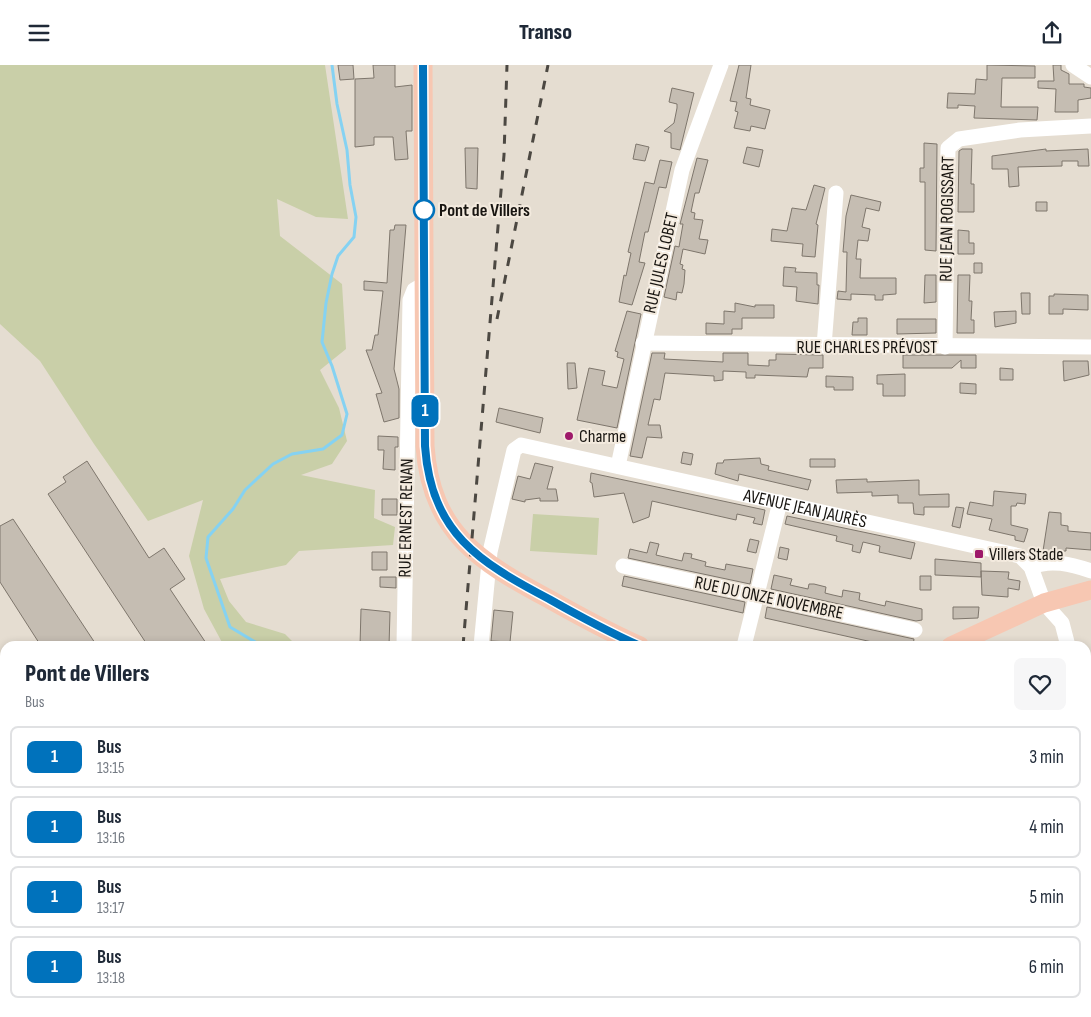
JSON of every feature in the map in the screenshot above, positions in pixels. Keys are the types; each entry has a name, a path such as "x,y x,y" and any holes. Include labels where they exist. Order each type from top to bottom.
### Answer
{"main road":[{"path":"423,65 425,446 429,477 437,500 448,523 464,544 487,564 506,576 630,641"},
{"path":"962,641 1044,603 1091,590"}],"street":[{"name":"RUE JULES LOBET","path":"618,466 682,169 721,65"},
{"path":"1073,65 1091,77"},
{"name":"RUE JEAN ROGISSART","path":"945,347 948,148 958,139 1020,130 1091,126"},
{"path":"824,346 836,193"},
{"name":"RUE ERNEST RENAN","path":"404,641 405,498 410,300 414,290 424,285"},
{"name":"RUE CHARLES PRÉVOST","path":"643,343 1091,347"},
{"name":"AVENUE JEAN JAURÈS","path":"481,641 490,552 514,450 516,447 525,445 1020,556 1031,567"},
{"path":"745,641 780,502"},
{"path":"1067,641 1062,623 1044,603 1031,567 1044,562 1075,565 1091,571"},
{"name":"RUE DU ONZE NOVEMBRE","path":"623,566 914,630"}],"green space":[{"path":"0,65 325,65 348,219 316,217 277,199 280,236 342,284 346,349 320,370 339,408 347,441 332,464 301,475 375,490 374,518 395,527 393,545 299,551 286,565 220,579 229,601 246,622 285,634 292,641 221,641 204,609 189,556 203,500 148,521 94,444 40,361 0,324"},
{"path":"533,514 599,518 597,555 530,551"}],"building":[{"path":"338,65 353,65 354,79 340,80"},
{"path":"373,65 395,65 395,87 412,85 412,131 406,131 408,159 395,160 393,137 374,137 374,145 355,147 355,79 374,78"},
{"path":"739,65 751,65 746,98 751,99 750,105 770,110 765,129 751,126 750,131 734,128 738,112 735,111 737,102 730,101"},
{"path":"987,65 1035,66 1035,78 1002,78 1001,107 1038,107 1037,120 974,118 975,106 958,105 958,108 947,108 948,93 975,94 976,79 987,80"},
{"path":"1053,65 1061,65 1061,70 1069,74 1069,84 1084,84 1084,87 1091,88 1091,98 1078,100 1078,112 1055,112 1056,89 1038,88 1038,81 1054,81"},
{"path":"672,88 694,93 680,150 671,148 671,133 664,131 674,123 677,108 677,104 669,102"},
{"path":"924,143 937,144 936,251 925,250 925,182 920,182 920,168 924,168"},
{"path":"636,144 649,147 645,161 633,159"},
{"path":"747,147 763,150 759,167 743,163"},
{"path":"465,148 478,148 477,189 466,188"},
{"path":"962,149 972,149 971,184 974,184 974,212 958,212 959,151"},
{"path":"1046,149 1046,151 1088,149 1089,166 1078,166 1078,161 1062,161 1062,166 1018,167 1019,186 1009,187 1008,169 992,169 992,156"},
{"path":"697,158 708,160 699,193 695,193 691,212 695,213 694,219 703,220 699,239 708,240 705,254 683,249 680,264 683,265 682,269 685,270 684,284 682,293 677,292 676,300 664,297 675,246 679,247 683,224 680,224"},
{"path":"660,160 672,162 666,188 659,187 648,232 645,232 639,262 645,263 632,305 619,302 624,275 626,276 631,253 628,252 645,182 654,184"},
{"path":"814,185 825,188 816,224 818,225 815,257 802,256 803,244 771,241 772,229 787,231 792,208 806,210"},
{"path":"851,195 881,202 879,211 866,208 862,227 870,229 868,241 858,240 856,259 861,259 860,278 896,278 896,294 883,295 883,300 875,300 875,295 851,294 851,300 837,299 838,291 846,292 847,252 843,252 846,216"},
{"path":"1036,202 1047,202 1047,211 1036,211"},
{"path":"395,225 406,225 394,369 399,389 399,418 384,422 376,394 382,393 366,350 372,350 375,335 378,335 383,291 364,290 364,281 387,283 390,230 394,230"},
{"path":"958,230 969,231 969,243 974,243 974,254 958,254"},
{"path":"974,263 982,263 982,273 974,273"},
{"path":"784,267 796,268 795,272 817,273 817,285 819,285 818,304 796,301 797,287 783,286"},
{"path":"925,275 936,275 936,302 924,303"},
{"path":"958,275 970,275 969,301 972,301 971,320 974,320 974,333 957,333"},
{"path":"1021,293 1030,293 1030,314 1022,314"},
{"path":"1054,294 1088,295 1088,310 1063,309 1063,314 1049,314 1049,296 1054,296"},
{"path":"735,303 755,307 755,305 774,305 774,318 742,318 742,329 732,329 732,334 706,334 706,323 724,324 724,311 735,312"},
{"path":"627,311 641,314 617,428 577,420 589,368 605,371 602,385 617,388 624,359 617,357 618,352 615,351"},
{"path":"1016,311 1016,323 995,327 994,312"},
{"path":"858,318 867,318 867,335 852,335 853,322 858,322"},
{"path":"897,319 936,319 936,333 897,334"},
{"path":"652,353 665,353 664,359 723,362 723,353 748,353 748,365 769,366 769,360 776,360 776,354 823,355 823,368 809,368 807,377 755,375 755,378 746,378 746,372 723,371 723,380 714,381 714,376 665,373 660,400 654,399 648,425 660,425 662,438 647,437 642,458 630,456"},
{"path":"903,355 976,355 976,368 961,368 961,360 952,368 903,368"},
{"path":"1063,361 1088,361 1089,375 1064,381"},
{"path":"567,363 575,363 577,388 568,389"},
{"path":"1000,368 1013,369 1013,380 1000,380"},
{"path":"905,374 905,396 883,396 883,384 877,384 877,375"},
{"path":"826,376 853,377 853,390 834,390 834,387 826,387"},
{"path":"960,383 976,384 976,394 960,393"},
{"path":"499,408 543,418 540,433 496,422"},
{"path":"378,436 398,437 398,447 395,447 395,470 383,469 384,450 378,450"},
{"path":"683,452 693,454 691,465 681,463"},
{"path":"760,458 761,464 769,466 768,470 811,480 808,490 739,474 738,481 715,474 717,463 723,463 724,460"},
{"path":"810,459 835,459 835,467 810,467"},
{"path":"87,461 149,558 164,548 185,579 170,589 205,641 145,641 48,494 66,482 63,477"},
{"path":"535,463 553,467 547,489 556,489 558,501 540,501 540,498 525,500 525,502 512,499 518,476 530,479"},
{"path":"591,473 765,510 762,525 753,523 755,518 737,514 736,520 652,501 649,517 633,523 624,493 594,497 592,483 590,482"},
{"path":"867,479 867,482 919,480 919,495 949,494 949,507 924,507 924,515 914,514 913,503 898,503 898,495 872,496 872,492 837,493 836,480"},
{"path":"994,491 1026,494 1025,504 1017,503 1016,506 1011,506 1011,525 1028,529 1024,542 1015,540 1015,536 989,530 992,519 967,514 970,502 993,506"},
{"path":"382,499 397,499 397,515 382,515"},
{"path":"956,507 964,508 960,528 952,526"},
{"path":"1049,512 1061,513 1061,525 1068,526 1068,531 1091,533 1091,550 1066,548 1066,551 1043,551"},
{"path":"787,516 915,543 911,559 879,552 880,546 863,542 860,553 852,551 853,545 836,541 837,536 785,524"},
{"path":"13,519 94,641 38,641 0,582 0,526"},
{"path":"750,539 759,541 756,553 747,551"},
{"path":"650,542 659,544 656,555 682,561 684,553 692,554 691,558 706,562 705,566 725,570 726,564 753,569 750,584 628,558 630,549 647,553"},
{"path":"780,547 789,549 787,560 778,558"},
{"path":"372,552 387,552 387,570 372,570"},
{"path":"935,559 981,563 981,577 935,575"},
{"path":"981,571 1009,572 1008,579 1020,581 1019,590 1008,588 1008,597 982,595"},
{"path":"774,575 792,579 790,585 808,589 809,584 826,587 825,593 833,595 842,597 843,590 860,593 859,600 885,606 886,601 922,609 922,620 916,621 771,589"},
{"path":"624,576 745,602 743,613 622,586"},
{"path":"920,576 931,576 931,590 920,590"},
{"path":"380,577 396,577 396,588 380,587"},
{"path":"767,607 914,639 914,641 868,641 765,618"},
{"path":"953,607 979,607 978,618 953,619"},
{"path":"361,609 390,612 389,641 360,641"},
{"path":"494,610 513,612 510,641 491,641"}],"waterway":[{"path":"254,641 230,627 206,558 208,537 233,509 245,490 273,464 292,454 323,449 342,435 347,414 332,366 322,342 326,303 332,274 338,256 354,237 356,217 350,185 347,150 337,104 332,65"}],"railway":[{"path":"463,641 504,155 507,65"},
{"path":"497,319 548,65"}],"bus line":[{"name":"1","path":"423,65 425,446 427,469 432,486 442,513 456,534 473,553 506,576 605,630 629,641"}],"place":[{"name":"Pont de Villers","path":"424,210"},
{"name":"Charme","path":"569,436"},
{"name":"Villers Stade","path":"979,554"}]}
